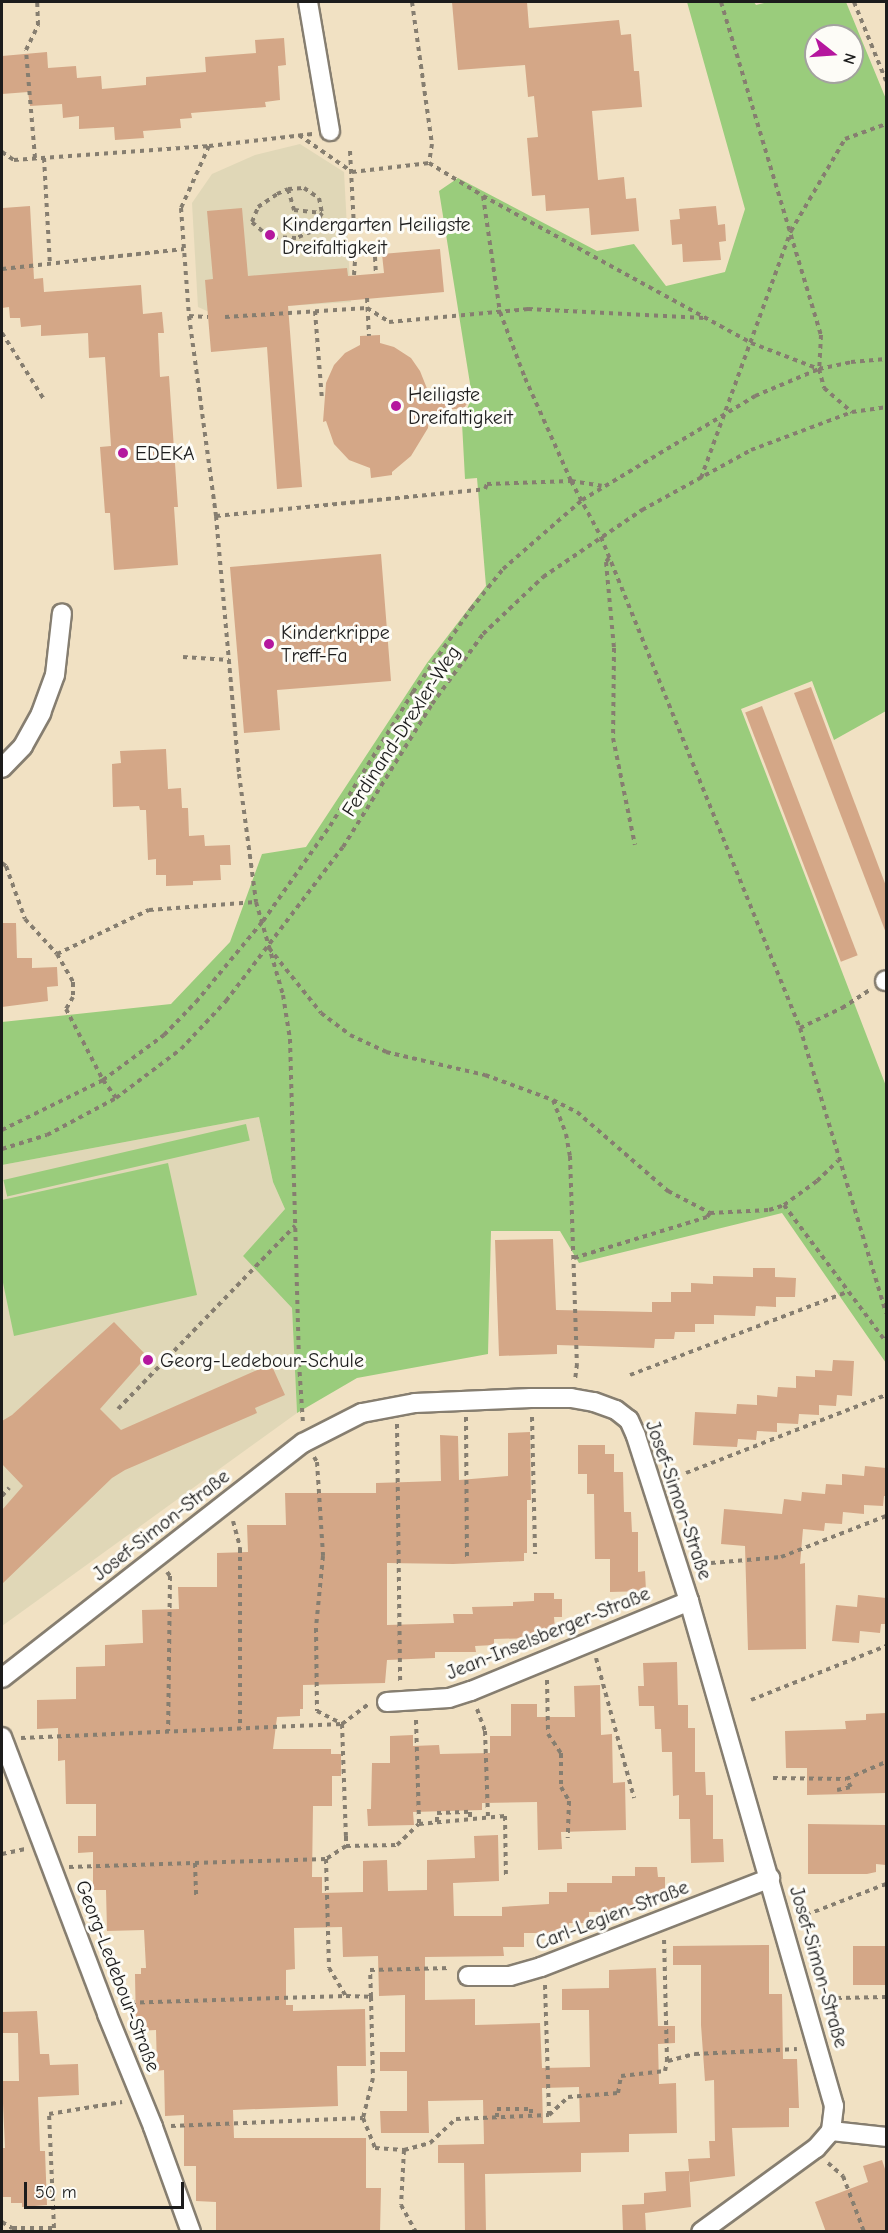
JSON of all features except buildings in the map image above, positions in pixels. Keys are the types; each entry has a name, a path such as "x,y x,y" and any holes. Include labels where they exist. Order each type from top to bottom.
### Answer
{"street":[{"path":"308,2 324,109 330,132"},
{"path":"2,768 23,746 41,713 55,675 62,613"},
{"name":"Josef-Simon-Straße","path":"2,1678 303,1443 362,1413 396,1405 531,1398 571,1398 616,1410 629,1420 689,1602 819,2047 834,2106 831,2131"},
{"name":"Jean-Inselsberger-Straße","path":"401,1701 449,1698 471,1691 546,1658 689,1602"},
{"name":"Georg-Ledebour-Straße","path":"2,1740 53,1867 103,2004 153,2127 190,2232"},
{"name":"Carl-Legien-Straße","path":"468,1976 510,1976 541,1967 770,1878"},
{"path":"701,2232 816,2148 831,2131 886,2137"}],"path":[{"path":"35,158 26,50 38,25 37,2"},
{"path":"412,2 432,144 429,163"},
{"path":"721,2 821,335 819,369 824,388 852,412"},
{"path":"854,2 886,81"},
{"path":"701,479 723,413 791,231 845,139 886,124"},
{"path":"2,152 14,160 208,146 299,135 352,172 429,163 483,196 751,343 819,369"},
{"path":"208,146 181,208 189,316 216,516 239,774 256,902 283,995 290,1039 303,1443 317,1462 322,1556 316,1628 318,1711 342,1724"},
{"path":"350,151 354,227"},
{"path":"44,158 50,265"},
{"path":"304,188 319,198 322,213 311,232 296,238 269,237 252,222 258,207 288,189 304,188"},
{"path":"288,189 294,210 322,213"},
{"path":"483,196 500,312 525,378 571,481 601,537 800,1028 838,1161 886,1313"},
{"path":"2,269 184,249"},
{"path":"375,257 376,274"},
{"path":"354,275 355,260"},
{"path":"367,298 369,336"},
{"path":"225,317 367,308 389,322 528,309 707,318"},
{"path":"315,312 322,400"},
{"path":"189,316 208,317"},
{"path":"2,333 45,401"},
{"path":"2,1130 103,1080 165,1035 196,1002 263,921 330,826 413,692 471,609 503,569 582,500 723,413 755,396 819,369 851,362 886,359"},
{"name":"Ferdinand-Drexler-Weg","path":"2,1149 47,1135 116,1098 181,1049 226,1001 344,847 432,704 483,634 543,577 652,504 751,450 852,412 886,407"},
{"path":"216,516 485,489 488,484 571,481 602,486"},
{"path":"609,558 606,562 614,648 613,738 635,845"},
{"path":"183,657 229,660"},
{"path":"2,863 6,866 25,919 57,954 74,982 73,998 66,1009 103,1080 116,1098"},
{"path":"57,954 148,910 256,902"},
{"path":"267,945 321,1013 350,1035 386,1052 484,1076 553,1100 577,1112 668,1191 710,1213 769,1210 784,1204 818,1181 838,1161"},
{"path":"800,1028 842,1008 886,981"},
{"path":"553,1100 566,1134 570,1156 577,1364 571,1398"},
{"path":"784,1204 886,1342"},
{"path":"574,1258 707,1217 710,1213"},
{"path":"118,1408 296,1225"},
{"path":"630,1375 847,1292"},
{"path":"686,1473 886,1395"},
{"path":"531,1398 535,1554"},
{"path":"466,1402 467,1560"},
{"path":"396,1405 401,1701 419,1824"},
{"path":"2,1496 9,1488"},
{"path":"228,1500 240,1548 240,1729"},
{"path":"711,1563 781,1557 886,1516"},
{"path":"157,1556 170,1576 168,1731"},
{"path":"592,1640 634,1798"},
{"path":"751,1700 886,1646"},
{"path":"546,1658 548,1734 561,1753 561,1787 569,1802 568,1838"},
{"path":"471,1691 485,1731 488,1816"},
{"path":"2,1740 342,1724 366,1704 401,1701"},
{"path":"342,1724 346,1846"},
{"path":"773,1778 846,1779 886,1762"},
{"path":"837,1790 851,1787 846,1779"},
{"path":"437,1822 437,1813 470,1812 470,1818"},
{"path":"53,1867 326,1859 346,1846 397,1845 419,1824 505,1816 506,1878"},
{"path":"326,1859 329,1968 346,1996"},
{"path":"195,1863 196,1899"},
{"path":"783,1924 886,1884"},
{"path":"468,1976 453,1968 370,1970 373,2079 363,2118 375,2148 404,2150 430,2143 456,2119 549,2115 568,2097 618,2093 621,2076 665,2071 668,2061 664,1918"},
{"path":"541,1967 545,1984 549,2115"},
{"path":"103,2004 371,1996"},
{"path":"807,2007 837,1998 886,1997"},
{"path":"668,2061 695,2054 819,2047"},
{"path":"2,2222 12,2228 54,2228 49,2114 141,2099"},
{"path":"497,2117 496,2109 531,2109 531,2115"},
{"path":"153,2127 363,2118"},
{"path":"816,2148 833,2170 843,2176 864,2232"},
{"path":"404,2150 401,2205 416,2232"}],"shaded area":[{"name":"Kindergarten Heiligste Dreifaltigkeit","path":"300,144 344,172 351,302 207,311 198,307 192,203 212,174 255,155"},
{"name":"Georg-Ledebour-Schule","path":"259,1117 273,1182 285,1209 243,1256 292,1308 297,1413 2,1626 2,1165"}],"green space":[{"path":"687,2 754,2 756,5 768,2 846,2 855,24 804,24 804,84 864,84 864,46 886,99 886,711 834,740 812,681 741,709 886,1086 886,1363 782,1213 579,1263 560,1231 491,1231 488,1354 357,1378 297,1413 292,1308 243,1256 285,1209 273,1182 259,1117 2,1165 2,1022 171,1004 230,942 262,854 306,847 427,663 486,586 477,478 465,479 462,423 472,396 439,191 458,178 597,251 634,244 666,286 725,272 745,209"},
{"path":"246,1124 250,1141 7,1197 3,1180"},
{"path":"168,1163 197,1295 14,1336 2,1278 2,1200"}],"place":[{"name":"Kindergarten Heiligste Dreifaltigkeit","path":"270,235"},
{"name":"Heiligste Dreifaltigkeit","path":"396,406"},
{"name":"EDEKA","path":"123,453"},
{"name":"Kinderkrippe Treff-Fa","path":"269,644"},
{"name":"Georg-Ledebour-Schule","path":"148,1360"}]}
